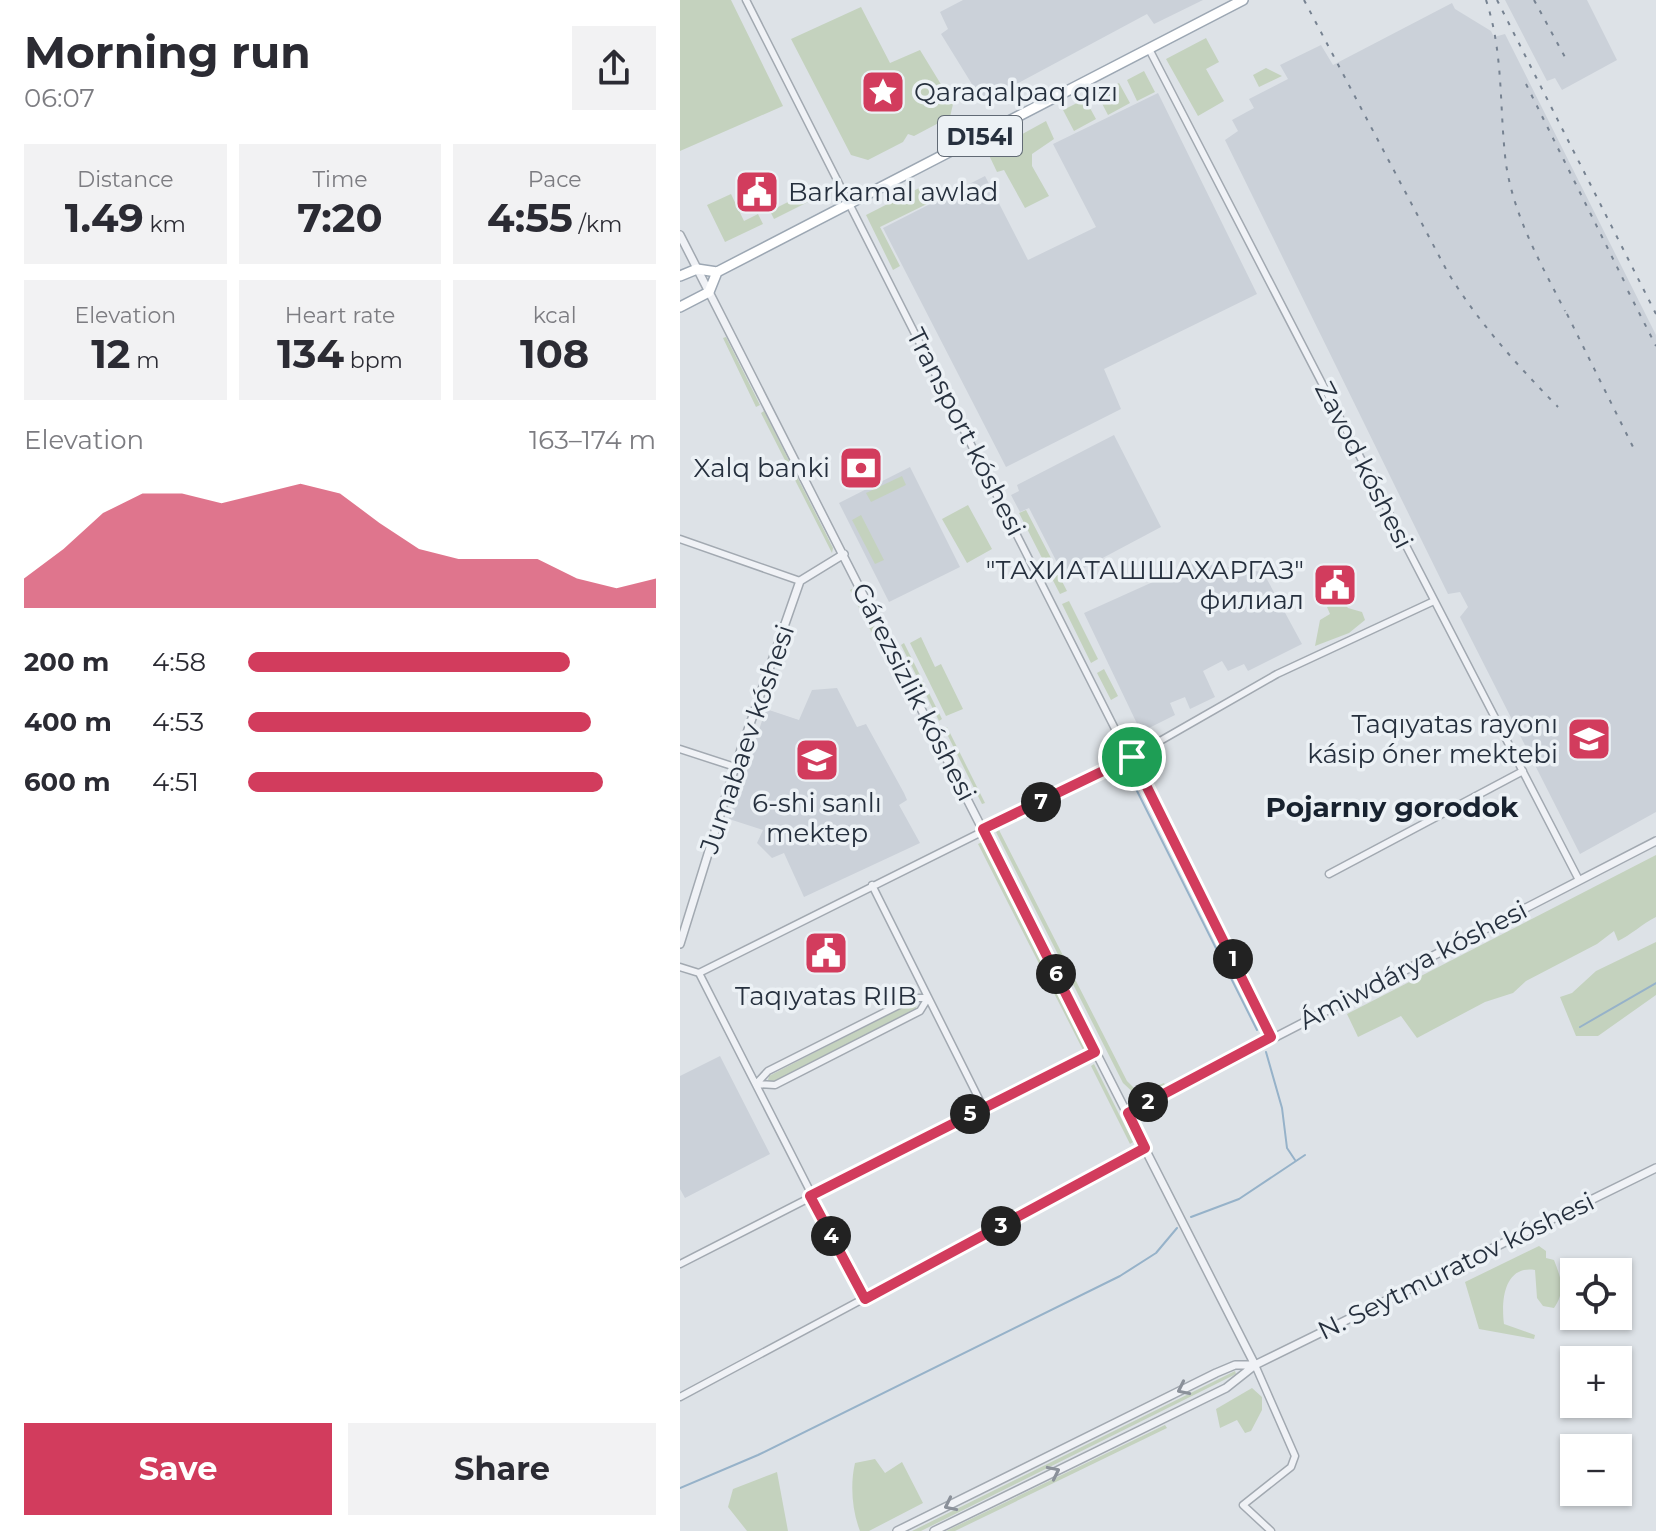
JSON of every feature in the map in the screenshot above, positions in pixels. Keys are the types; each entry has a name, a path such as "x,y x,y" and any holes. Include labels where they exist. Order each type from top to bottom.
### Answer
{"main road":[{"name":"D154l","path":"717,272 1243,0"},
{"path":"680,276 697,269 717,272 709,292 680,307"}],"street":[{"name":"Transport kóshesi","path":"746,0 852,203 1271,1037"},
{"name":"Zavod kóshesi","path":"1149,49 1579,880"},
{"name":"Gárezsizlik kóshesi","path":"680,235 1255,1365"},
{"path":"680,539 800,581 844,554"},
{"name":"Jumabaev kóshesi","path":"680,944 735,767 800,581"},
{"path":"680,967 699,973 1132,757 1277,674 1434,601"},
{"path":"680,749 735,767"},
{"path":"1329,874 1523,771"},
{"name":"Ámiwdárya kóshesi","path":"1128,1113 1656,841"},
{"path":"872,885 983,1107"},
{"path":"699,973 865,1299"},
{"path":"756,1084 768,1071 913,998 928,998"},
{"path":"756,1084 775,1085 920,1011 928,998"},
{"path":"680,1264 1095,1052"},
{"path":"680,1397 1145,1148"},
{"name":"N. Seytmuratov kóshesi","path":"1255,1365 1656,1168"},
{"path":"897,1531 1216,1373 1235,1365 1255,1365"},
{"path":"934,1531 1226,1388 1255,1365"},
{"path":"1255,1365 1295,1456 1291,1467 1243,1505 1271,1531"}],"shaded area":[{"path":"963,0 1203,0 1154,24 1147,14 983,102 941,34 948,29 940,12"},
{"path":"1505,0 1587,0 1617,60 1562,90 1555,78 1547,81"},
{"path":"1452,3 1455,9 1491,31 1494,37 1505,34 1656,335 1656,812 1580,854 1460,617 1468,607 1460,592 1448,594 1225,140 1238,131 1232,120 1254,108 1249,99 1288,79 1280,65 1321,45 1333,65"},
{"path":"1158,93 1257,294 1104,369 1121,409 1006,467 883,228 985,176 1028,260 1096,227 1053,144"},
{"path":"1114,435 1161,527 1065,578 1029,508 1020,512 1011,495 1019,491 1017,485"},
{"path":"910,467 960,567 889,602 839,503"},
{"path":"1195,563 1263,572 1302,644 1248,671 1244,664 1228,671 1222,661 1203,671 1215,697 1190,709 1185,697 1170,703 1175,715 1141,732 1084,613"},
{"name":"6-shi sanlı mektep","path":"837,688 857,727 866,724 904,793 907,800 899,805 920,843 804,897 784,853 772,858 757,843 763,830 729,819 766,709 799,720 812,690"},
{"path":"720,1056 770,1154 685,1198 680,1189 680,1076"}],"green space":[{"path":"680,0 731,0 783,106 680,151"},
{"path":"861,7 890,63 920,50 953,104 950,117 914,136 908,134 903,142 868,160 851,155 791,39"},
{"path":"1206,38 1219,62 1206,69 1224,101 1198,116 1166,59"},
{"path":"1266,68 1282,76 1259,87 1253,75"},
{"path":"1144,71 1155,92 1137,101 1127,80"},
{"path":"1119,83 1130,103 1108,115 1097,94"},
{"path":"1085,99 1096,119 1074,131 1063,110"},
{"path":"1046,121 1054,139 1032,154 1032,166 1049,196 1025,208 1004,170 997,172 988,153"},
{"path":"921,187 929,203 880,227 900,266 893,270 866,215"},
{"path":"816,188 820,196 774,219 770,211"},
{"path":"731,194 744,221 758,214 763,224 725,242 707,205"},
{"path":"726,337 760,405 756,407 723,338"},
{"path":"764,411 833,548 832,553 761,413"},
{"path":"902,476 906,485 871,502 866,493"},
{"path":"968,505 992,549 967,563 942,519"},
{"path":"1026,510 1051,558 1044,562 1019,513"},
{"path":"861,515 884,560 875,564 852,520"},
{"path":"1053,564 1067,591 1060,594 1046,567"},
{"path":"854,588 910,698 906,700 850,590"},
{"path":"1341,599 1348,608 1362,612 1365,620 1349,633 1315,646 1320,620 1330,614 1327,607"},
{"path":"1069,601 1098,659 1091,663 1062,604"},
{"path":"921,637 935,667 941,664 963,709 946,716 910,643"},
{"path":"904,643 942,719 939,721 901,645"},
{"path":"1104,669 1118,696 1111,700 1097,673"},
{"path":"947,727 985,803 982,804 944,728"},
{"path":"999,830 1127,1081 1139,1093 1164,1083 1166,1086 1137,1096 1123,1083 996,832"},
{"path":"982,842 1087,1048 1083,1050 978,844"},
{"path":"1656,855 1656,917 1627,936 1618,941 1614,931 1597,944 1526,981 1513,993 1485,1002 1417,1038 1401,1016 1358,1037 1347,1014"},
{"path":"1656,942 1656,995 1598,1036 1576,1036 1560,997 1572,993 1596,971"},
{"path":"912,1002 917,1004 916,1009 772,1082 768,1080 769,1076"},
{"path":"1094,1064 1133,1142 1130,1144 1091,1066"},
{"path":"1539,1246 1546,1251 1546,1258 1554,1260 1560,1279 1560,1296 1554,1308 1543,1306 1537,1298 1535,1270 1517,1273 1511,1279 1504,1295 1504,1324 1535,1335 1534,1339 1479,1329 1465,1282"},
{"path":"1235,1371 1236,1374 921,1531 912,1531"},
{"path":"1252,1388 1262,1397 1262,1410 1251,1431 1245,1433 1237,1420 1220,1428 1216,1409"},
{"path":"1165,1425 1167,1428 955,1531 946,1531"},
{"path":"875,1459 885,1473 902,1462 923,1503 869,1531 860,1531 853,1497 855,1463"},
{"path":"777,1472 788,1531 747,1531 728,1507 733,1489"}],"waterway":[{"path":"1129,775 1257,1030"},
{"path":"1580,1027 1656,983"},
{"path":"1266,1052 1282,1108 1287,1148 1295,1160"},
{"path":"1191,1217 1239,1199 1305,1155"},
{"path":"680,1488 758,1455 1120,1276 1156,1253 1177,1228"}],"railway":[{"path":"1304,0 1447,271 1498,342 1558,407"},
{"path":"1486,0 1496,41 1510,184 1530,240 1565,311"},
{"path":"1497,0 1656,314"},
{"path":"1534,0 1566,59"},
{"path":"1526,84 1624,281"},
{"path":"1628,291 1656,346"},
{"path":"1567,314 1636,453"}],"place":[{"name":"Qaraqalpaq qızı","path":"883,92"},
{"name":"Barkamal awlad","path":"757,192"},
{"name":"Xalq banki","path":"861,468"},
{"name":"\"ТАХИАТАШШАХАРГАЗ\" филиал","path":"1335,585"},
{"name":"Taqıyatas rayonı kásip óner mektebi","path":"1589,739"},
{"name":"6-shi sanlı mektep","path":"817,760"},
{"name":"Taqıyatas RIIB","path":"826,953"}],"district":[{"name":"Pojarnıy gorodok","path":"1392,807"}],"route":[{"path":"1132,757 1271,1037 1128,1113 1145,1148 865,1299 810,1196 1095,1052 983,829 1132,757"}]}
